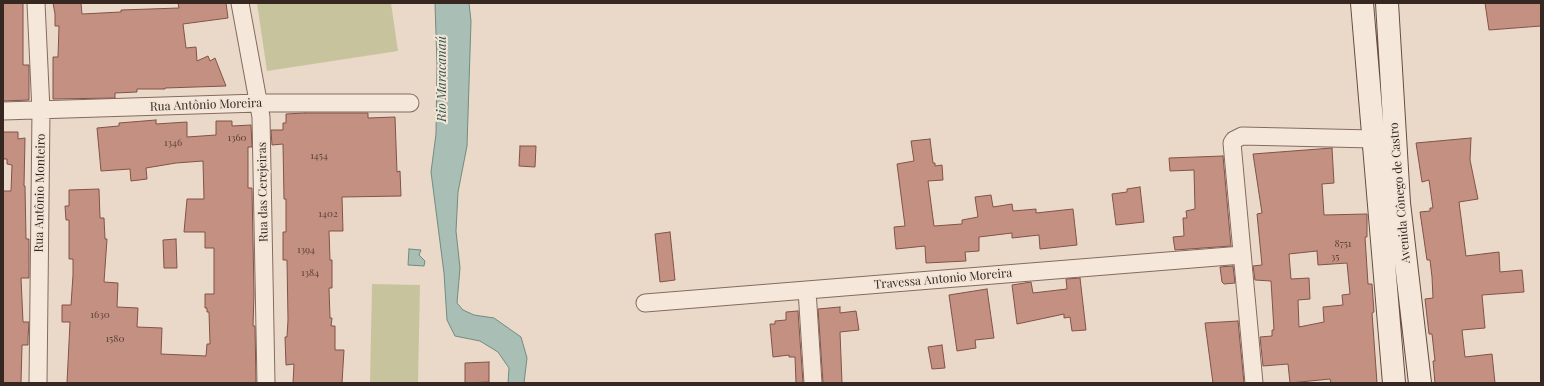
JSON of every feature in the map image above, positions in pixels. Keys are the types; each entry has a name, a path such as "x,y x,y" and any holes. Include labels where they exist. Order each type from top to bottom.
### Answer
{"main road":[{"name":"Avenida Cônego de Castro","path":"1362,3 1394,383"},
{"name":"Avenida Cônego de Castro","path":"1387,3 1399,203 1420,383"}],"street":[{"name":"Rua Antônio Monteiro","path":"36,3 41,111 38,383"},
{"name":"Rua das Cerejeiras","path":"240,3 259,104 262,132 266,383"},
{"name":"Rua Antônio Moreira","path":"3,111 259,104 410,103"},
{"path":"1254,383 1232,146 1234,140 1242,136 1373,139"},
{"name":"Travessa Antonio Moreira","path":"645,303 1242,254"},
{"path":"807,290 813,383"}],"shaded area":[{"path":"257,3 391,3 398,51 267,71"},
{"path":"372,284 420,285 418,383 370,383"}],"water":[{"name":"Rio Maracanaú","path":"435,3 469,3 471,21 467,146 458,192 456,231 460,268 457,303 463,310 474,315 494,318 521,337 527,358 524,383 508,383 509,368 498,352 480,341 455,336 447,320 444,273 431,172 436,134 437,65"},
{"path":"409,249 421,250 419,255 425,261 424,266 408,265"}],"building":[{"path":"3,3 23,3 23,65 29,65 29,100 3,101"},
{"path":"53,3 81,3 82,14 121,12 121,10 179,8 178,3 226,3 228,18 183,24 186,48 196,47 197,61 208,56 210,61 215,58 226,86 137,89 137,92 115,93 115,98 53,99 53,57 58,57 59,26 55,26"},
{"path":"1485,3 1541,3 1541,26 1489,30"},
{"path":"368,113 368,118 395,117 397,172 400,171 401,196 342,197 343,231 329,231 330,260 332,260 332,288 329,288 330,318 332,318 331,326 335,326 335,350 344,350 342,383 293,383 294,364 286,365 285,337 287,337 288,320 287,260 283,260 283,232 286,232 286,199 284,199 283,144 272,145 271,130 283,130 283,123 286,123 286,114"},
{"path":"156,120 156,124 187,122 187,137 216,135 216,121 232,121 232,126 251,125 252,147 248,147 248,188 252,188 254,294 253,326 255,326 256,383 67,383 70,322 62,322 62,305 71,305 73,275 73,259 69,259 69,220 66,220 65,206 69,206 69,190 99,189 100,218 104,218 105,239 107,239 104,282 118,283 117,307 138,308 137,327 162,328 161,354 206,356 207,344 210,344 209,312 207,312 207,308 205,308 205,294 214,294 214,248 205,248 205,232 184,232 187,199 204,199 203,161 176,163 146,168 147,179 131,181 130,169 101,171 97,128 119,126 119,123"},
{"path":"3,132 18,132 18,139 25,138 24,186 26,239 29,239 29,278 21,278 23,322 29,322 28,345 22,345 21,383 3,383 3,191 11,191 12,165 7,164 7,159 3,159"},
{"path":"1471,138 1470,160 1478,199 1459,202 1466,256 1499,252 1500,272 1522,270 1524,292 1482,295 1485,328 1462,330 1465,357 1492,354 1495,383 1435,383 1433,361 1435,361 1432,334 1429,334 1425,299 1433,298 1432,277 1430,260 1427,260 1420,212 1430,211 1430,208 1433,208 1429,180 1422,182 1416,143"},
{"path":"930,139 933,163 935,163 935,166 942,165 943,180 928,181 934,226 962,224 962,220 978,217 975,197 991,195 993,207 1012,204 1013,211 1036,209 1036,213 1073,209 1077,245 1040,249 1039,235 1012,238 1012,233 979,237 979,251 965,252 966,261 926,263 925,246 896,249 894,227 905,226 897,164 914,161 911,141"},
{"path":"520,146 536,146 535,167 519,166"},
{"path":"1332,148 1334,183 1322,184 1324,215 1367,214 1367,237 1365,237 1368,284 1372,284 1374,312 1372,313 1377,383 1331,383 1330,379 1290,383 1288,364 1263,366 1260,337 1272,336 1272,330 1274,330 1271,281 1255,280 1253,266 1262,265 1257,214 1262,213 1253,154","holes":["1317,251 1318,265 1347,263 1350,294 1342,295 1343,305 1323,307 1324,322 1299,327 1298,300 1310,299 1309,278 1291,279 1289,254"]},
{"path":"1223,156 1231,246 1175,250 1173,237 1184,236 1183,218 1187,218 1186,211 1195,209 1194,170 1170,171 1169,158"},
{"path":"1140,187 1144,222 1116,225 1112,194 1127,192 1127,189"},
{"path":"670,232 675,280 660,282 655,234"},
{"path":"176,239 177,268 164,268 163,240"},
{"path":"1233,266 1235,283 1224,284 1222,282 1220,267"},
{"path":"1080,278 1086,330 1072,331 1070,317 1064,318 1064,314 1017,324 1012,285 1031,282 1033,293 1067,289 1066,279"},
{"path":"987,289 994,338 975,340 976,348 957,351 949,295"},
{"path":"840,307 840,313 856,311 859,330 840,332 842,383 823,383 818,309"},
{"path":"798,311 803,383 796,383 795,357 789,357 789,355 773,357 770,324 775,324 775,321 786,320 786,312"},
{"path":"1238,321 1244,383 1213,383 1205,323"},
{"path":"942,345 945,368 932,369 928,347"},
{"path":"489,362 489,382 465,383 465,363"}]}
